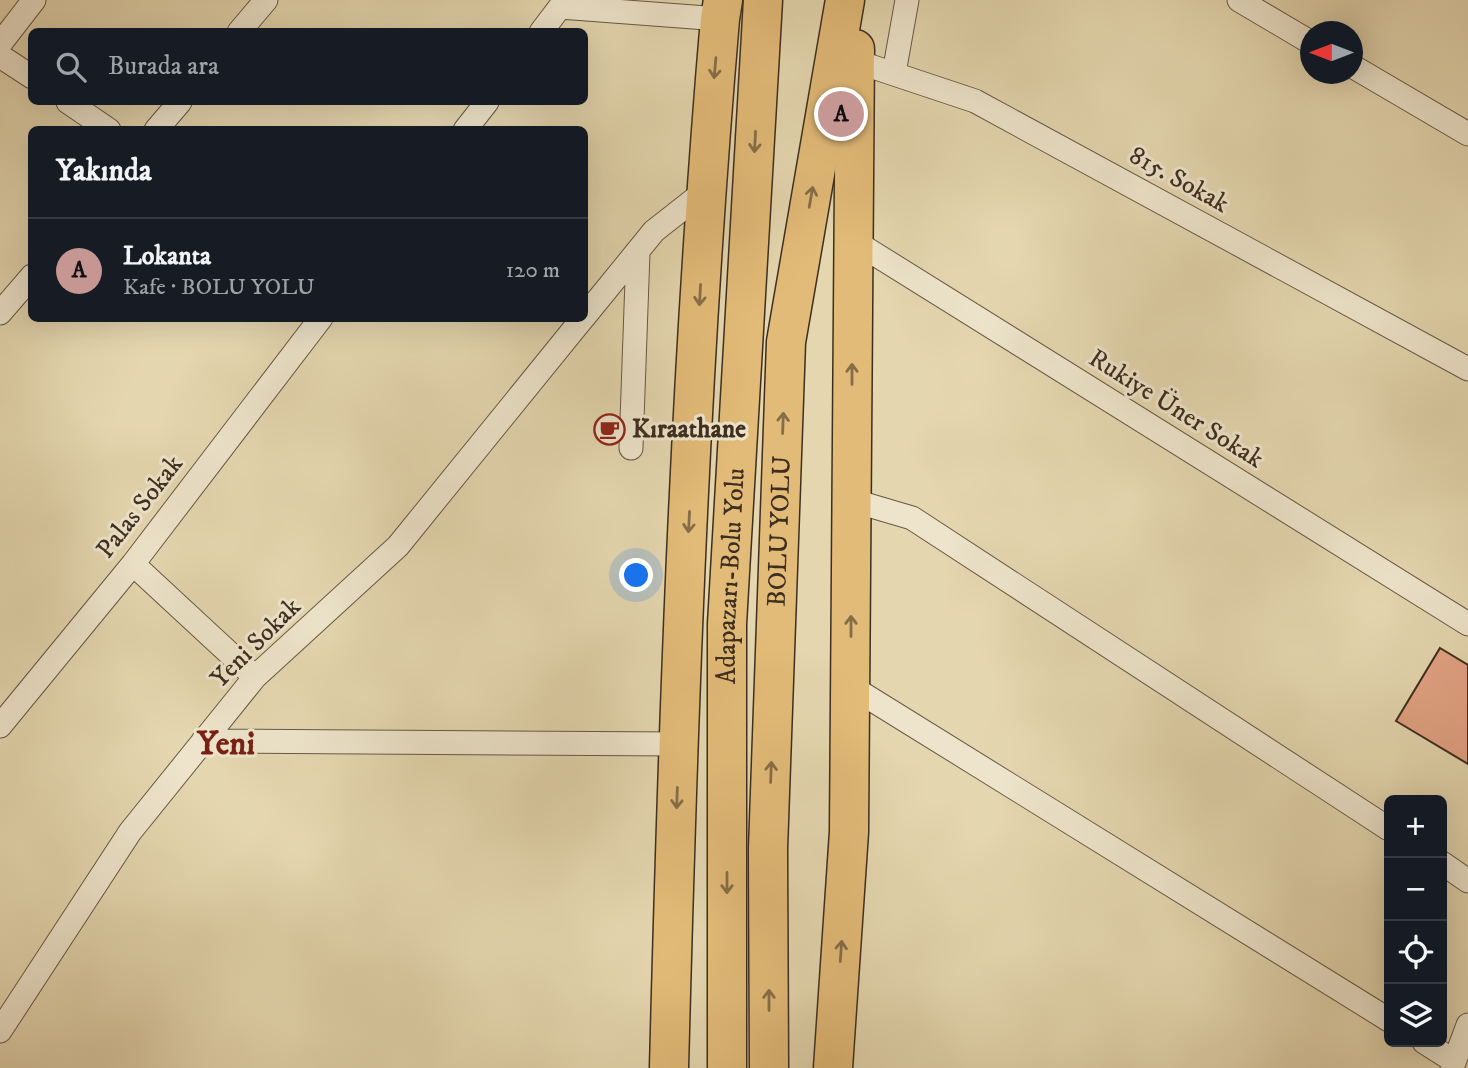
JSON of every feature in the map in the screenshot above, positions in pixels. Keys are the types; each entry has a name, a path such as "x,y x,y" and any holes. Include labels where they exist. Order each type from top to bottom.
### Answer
{"highway":[{"name":"Adapazarı-Bolu Yolu","path":"727,1068 727,624 763,0"},
{"name":"BOLU YOLU","path":"769,1068 768,849 786,342 845,0"},
{"path":"833,1068 849,832 856,0"},
{"path":"669,1068 678,744 705,191 722,10"}],"street":[{"path":"0,44 34,0"},
{"path":"242,28 265,0"},
{"path":"894,73 907,0"},
{"path":"1239,0 1300,36"},
{"path":"543,28 555,3 722,10"},
{"path":"0,56 28,74"},
{"name":"815. Sokak","path":"855,61 975,101 1468,369"},
{"path":"1363,72 1468,134"},
{"path":"72,105 103,126"},
{"path":"159,126 177,105"},
{"path":"469,126 485,105"},
{"name":"Yeni Sokak","path":"588,313 654,231 705,191"},
{"name":"Rukiye Üner Sokak","path":"854,242 1468,624"},
{"path":"631,448 638,252"},
{"path":"0,313 28,281"},
{"name":"Palas Sokak","path":"0,726 133,564 317,322"},
{"name":"Yeni Sokak","path":"0,1031 130,832 255,677 398,546 581,322"},
{"path":"852,500 912,518 1384,826"},
{"path":"133,564 255,677"},
{"path":"850,686 1384,1017"},
{"path":"203,741 678,744"},
{"path":"1447,866 1468,880"},
{"path":"1431,1047 1453,1064 1468,1025"}],"building":[{"path":"1440,648 1468,665 1468,764 1396,721"}],"place":[{"name":"Lokanta","path":"841,114"},
{"name":"Kıraathane","path":"609,429"}],"district":[{"name":"Yeni","path":"226,744"}]}
